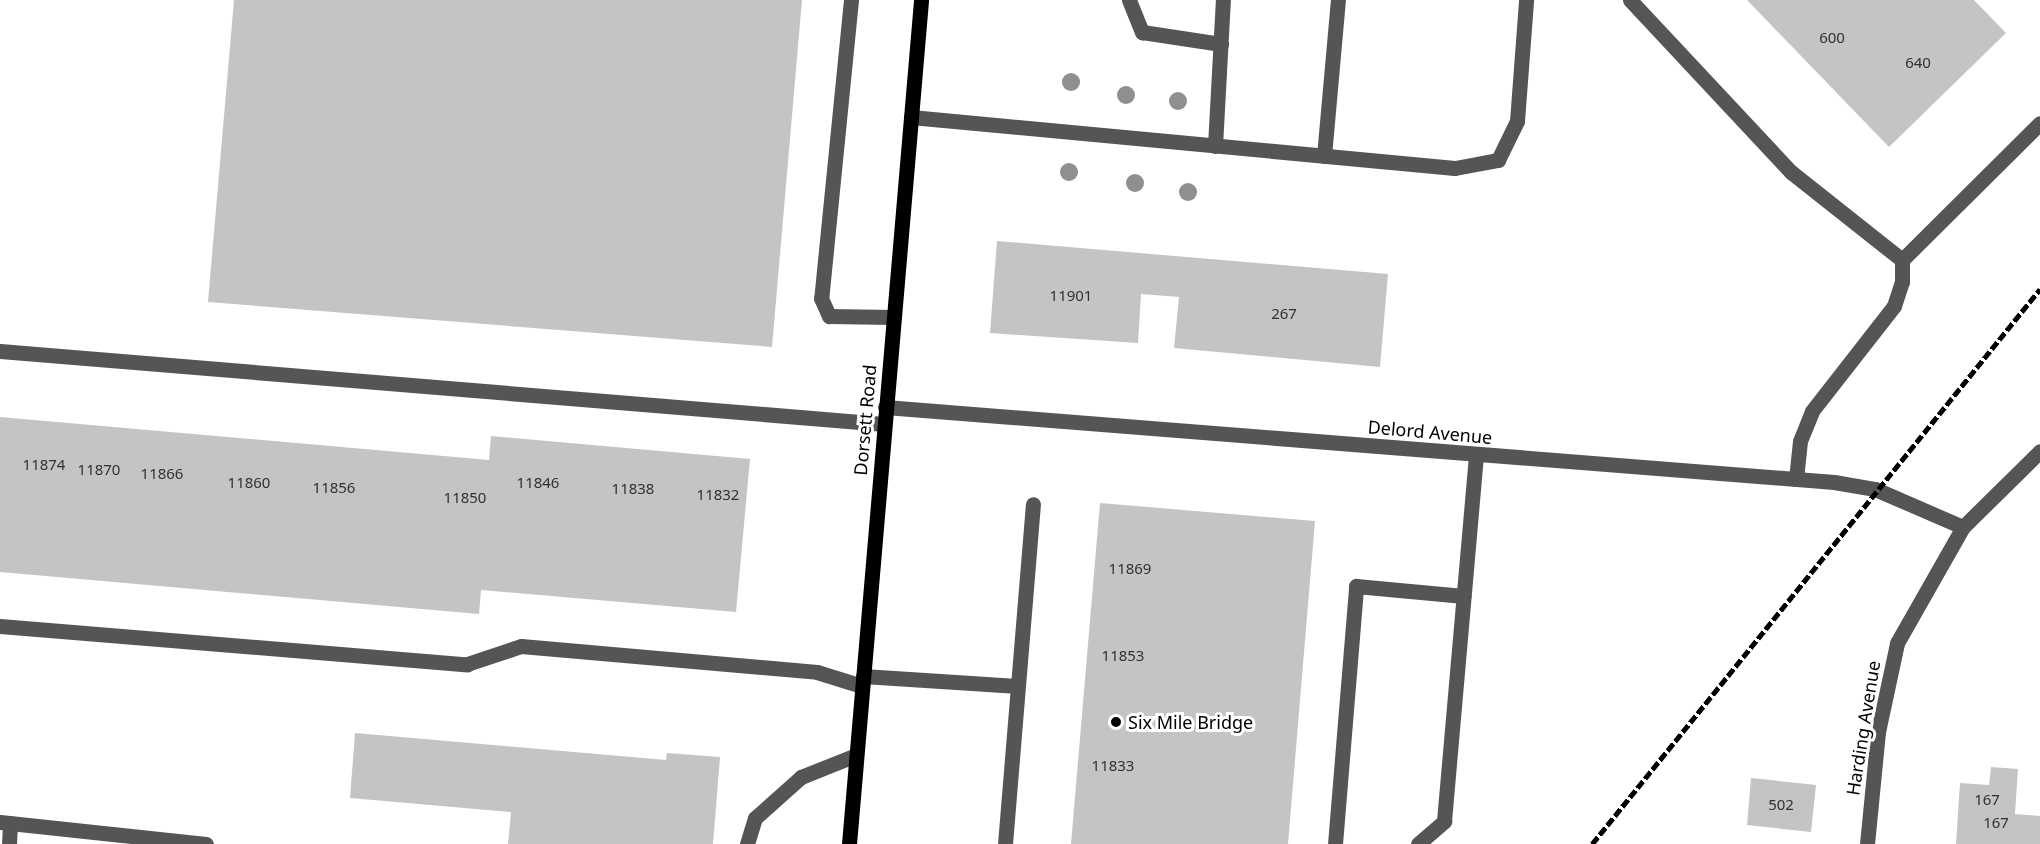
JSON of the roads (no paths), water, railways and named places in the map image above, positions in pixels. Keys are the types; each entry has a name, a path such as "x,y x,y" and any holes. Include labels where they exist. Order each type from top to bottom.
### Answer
{"main road":[{"name":"Dorsett Road","path":"849,844 921,0"}],"street":[{"path":"851,0 821,298 829,316 893,318"},
{"path":"1129,0 1142,32 1221,44"},
{"path":"1215,146 1223,0"},
{"path":"1324,156 1338,0"},
{"path":"911,117 1455,168 1498,160 1517,121 1526,0"},
{"path":"1630,0 1791,172 1902,260"},
{"path":"1796,478 1800,441 1812,411 1894,306 1902,260 2040,123"},
{"path":"0,351 884,424"},
{"name":"Delord Avenue","path":"885,407 1476,455 1796,478 1875,489 1963,527"},
{"name":"Harding Avenue","path":"1867,844 1887,678 1914,607 1963,527 2040,451"},
{"path":"1418,844 1444,821 1476,455"},
{"path":"1005,844 1033,504"},
{"path":"1335,844 1356,586 1464,596"},
{"path":"0,626 467,664 521,646 817,672 862,681 1018,686"},
{"path":"747,844 755,818 801,777 856,755"},
{"path":"9,844 5,823 206,844"}],"railway":[{"path":"1592,844 2040,289"}],"place":[{"name":"Six Mile Bridge","path":"1116,722"}]}
